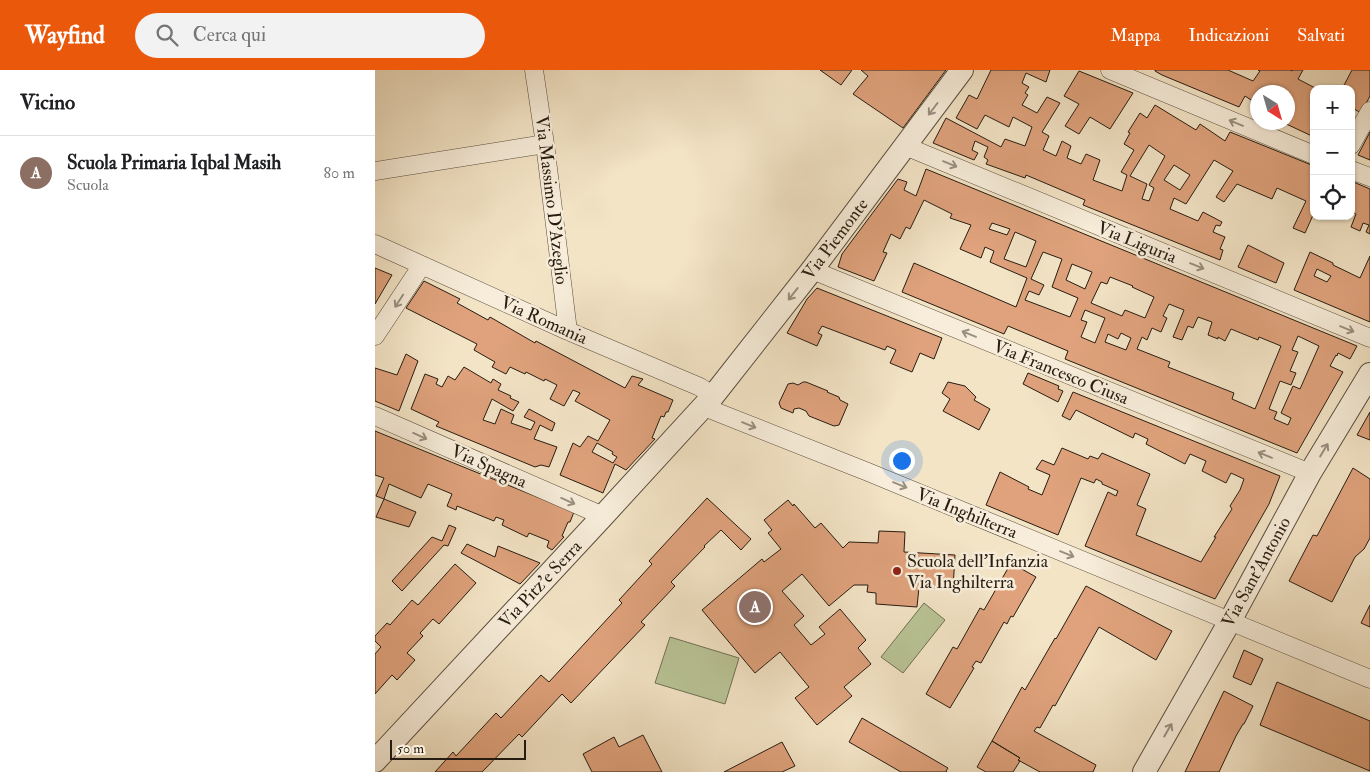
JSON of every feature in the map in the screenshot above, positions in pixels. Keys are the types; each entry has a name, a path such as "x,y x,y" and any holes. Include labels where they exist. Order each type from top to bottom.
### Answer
{"street":[{"name":"Via Massimo D'Azeglio","path":"534,70 568,331"},
{"name":"Via Piemonte","path":"708,401 812,270 962,70"},
{"path":"1110,70 1310,153"},
{"path":"1355,138 1370,111"},
{"path":"375,171 545,144"},
{"name":"Via Liguria","path":"905,146 1370,338"},
{"path":"1355,171 1370,177"},
{"name":"Via Romania","path":"375,244 568,331 700,387 708,401"},
{"path":"375,336 422,265"},
{"name":"Via Francesco Ciusa","path":"812,270 1311,473"},
{"name":"Via Sant'Antonio","path":"1144,772 1311,473 1370,374"},
{"name":"Via Pitz'e Serra","path":"375,761 708,401"},
{"name":"Via Inghilterra","path":"708,401 877,475 1370,679"},
{"name":"Via Spagna","path":"375,416 603,516"}],"green space":[{"path":"924,603 945,620 903,673 881,657"},
{"path":"670,637 739,658 725,704 655,683"}],"building":[{"path":"820,70 852,70 841,85"},
{"path":"861,70 946,70 903,128 853,94 868,76"},
{"path":"991,70 1050,70 1046,82 1026,73 1022,83 1029,87 1025,93 1028,95 1022,105 1037,113 1047,97 1060,103 1042,132 1049,136 1043,150 1056,156 1062,141 1071,146 1067,158 1081,164 1086,154 1100,160 1093,180 1122,191 1127,175 1121,172 1134,150 1124,144 1130,133 1128,132 1140,113 1147,118 1155,105 1196,130 1200,124 1225,141 1230,132 1310,164 1311,220 1305,233 1293,228 1306,201 1277,188 1272,199 1237,184 1224,202 1216,197 1233,171 1214,160 1186,204 1174,198 1170,209 1198,221 1203,212 1222,222 1220,226 1216,225 1213,232 1225,237 1220,249 1223,250 1220,260 1083,205 1085,200 1026,175 1025,178 986,164 988,160 984,157 988,147 975,141 972,150 978,153 974,160 933,143 946,118 1001,147 1005,139 1025,146 1032,127 1013,117 1009,127 985,115 977,129 956,118 969,95 977,99","holes":["1149,145 1165,156 1149,185 1154,188 1149,201 1142,199 1147,184 1130,176","1174,165 1190,175 1180,190 1164,180"]},
{"path":"1228,70 1253,81 1260,71 1258,70 1303,70 1298,79 1310,85 1310,135 1295,128 1295,85 1250,85 1250,99 1245,96 1239,107 1155,71"},
{"path":"1352,70 1370,70 1370,96 1361,113 1355,109 1355,85 1344,85"},
{"path":"1079,71 1133,93 1110,129 1090,117 1079,134 1065,126 1079,104 1064,96"},
{"path":"1370,132 1370,160 1358,155"},
{"path":"926,169 1357,346 1350,359 1338,353 1336,355 1330,366 1343,372 1297,453 1065,359 1068,351 1008,326 1004,334 902,292 914,263 1016,307 1027,278 990,262 994,251 985,247 981,258 960,249 971,225 950,218 952,214 924,200 910,229 906,227 900,239 891,234 883,252 887,253 874,281 838,267 842,254 898,179 907,182 904,190 916,196","holes":["992,223 1010,229 1007,235 989,229","1015,232 1036,241 1026,267 1004,259","1043,252 1062,259 1052,287 1078,298 1070,317 1025,300 1029,291 1039,295 1044,285 1031,279","1072,264 1092,272 1085,289 1066,280","1110,277 1154,297 1145,318 1125,310 1122,316 1091,303 1101,282 1107,284","1169,304 1184,310 1173,337 1182,340 1188,326 1193,328 1198,317 1212,322 1208,335 1218,339 1218,337 1225,341 1231,329 1258,340 1259,337 1281,346 1255,409 1232,399 1234,393 1168,367 1170,362 1137,349 1142,337 1147,340 1152,328 1161,332 1167,318 1163,316","1085,310 1105,318 1095,343 1081,337 1087,322 1081,320","1121,333 1131,338 1126,350 1105,342 1108,334 1118,339","1298,336 1319,346 1300,389 1293,386 1281,413 1291,418 1288,425 1274,419 1277,412 1269,409 1280,381 1291,385 1296,373 1290,371 1298,352 1292,350"]},
{"path":"1355,183 1370,189 1370,234 1366,232 1369,225 1363,223 1360,231 1351,227 1356,214"},
{"path":"1248,245 1284,263 1276,283 1238,267"},
{"path":"1310,252 1360,278 1370,256 1370,322 1294,290","holes":["1317,269 1331,276 1327,282 1314,276"]},
{"path":"375,268 392,275 375,304"},
{"path":"424,281 460,299 457,303 488,320 490,317 535,343 536,341 625,388 632,376 643,379 638,385 673,400 668,412 666,412 664,417 661,416 652,438 655,439 626,470 615,464 603,493 560,475 573,443 580,447 588,436 598,441 610,420 575,401 580,393 573,390 564,406 550,399 557,385 510,367 506,374 492,367 495,362 474,350 477,344 406,308","holes":["597,443 613,452 612,454 617,457 613,463 592,452"]},
{"path":"817,288 942,338 934,359 920,353 912,372 890,363 896,350 887,346 885,350 822,326 818,333 822,335 817,346 787,333 807,299"},
{"path":"406,354 418,361 399,411 375,401 375,368 397,375"},
{"path":"464,367 491,383 493,379 501,384 498,390 519,402 513,411 492,399 483,420 495,424 501,409 514,415 511,423 531,430 535,422 524,417 529,409 555,423 552,431 540,425 534,439 557,447 549,467 541,465 535,467 436,426 439,422 411,409 425,374 438,379 436,384 442,387 448,376 455,380"},
{"path":"1028,373 1059,386 1058,389 1063,391 1058,402 1023,384"},
{"path":"803,382 828,391 848,404 839,425 834,426 809,416 806,411 799,408 794,409 793,413 781,408 779,403 788,384 798,385"},
{"path":"948,382 965,386 976,397 974,400 990,409 979,430 943,411 950,399 942,393"},
{"path":"1073,392 1280,476 1269,504 1215,599 1085,546 1108,492 1116,496 1118,491 1102,484 1102,482 1096,479 1094,483 1081,478 1058,535 986,505 1000,472 1042,495 1050,475 1036,469 1042,460 1054,465 1062,448 1088,459 1090,456 1098,459 1102,453 1150,474 1137,505 1146,509 1136,535 1201,562 1232,509 1230,506 1240,490 1244,479 1231,473 1226,483 1202,471 1206,461 1190,454 1185,464 1146,444 1148,439 1135,433 1133,438 1076,410 1070,420 1062,416"},
{"path":"1370,412 1370,440 1357,435"},
{"path":"375,431 574,512 562,536 564,537 552,550 547,547 549,541 529,533 527,537 502,525 504,520 496,517 494,521 457,506 456,510 447,506 452,494 428,484 421,498 389,484 384,499 376,496 384,478 375,475"},
{"path":"1353,468 1370,479 1370,538 1364,549 1355,557 1332,602 1289,581 1313,535 1317,536"},
{"path":"707,498 751,539 741,550 721,530 671,582 675,586 641,622 645,625 571,703 562,694 522,737 519,734 482,772 435,772 453,752 456,756 496,713 501,718 541,675 549,682 622,603 619,600 652,564 649,561"},
{"path":"384,499 416,512 409,527 376,517"},
{"path":"788,500 793,506 794,504 815,528 821,523 843,548 849,542 878,543 879,531 905,532 904,552 955,555 953,589 919,587 917,607 876,604 876,593 867,592 868,585 854,585 829,606 802,574 782,591 804,616 794,625 811,645 825,634 819,627 840,609 866,640 858,648 871,664 844,687 852,696 817,725 795,698 809,687 780,652 755,673 702,610 762,559 764,562 781,549 768,533 772,530 764,520"},
{"path":"449,525 456,528 448,546 444,545 402,591 392,581 432,537 442,541"},
{"path":"467,544 495,557 498,546 540,563 520,584 461,553"},
{"path":"1011,563 1036,577 1013,617 1011,616 1007,624 1004,622 981,663 976,661 972,667 974,668 950,708 926,694 953,647 957,649 980,608 984,610"},
{"path":"455,564 476,583 439,624 433,619 420,633 423,636 407,653 415,660 397,680 392,675 375,694 375,654 381,647 375,641 375,636 387,623 390,625 412,600 418,605"},
{"path":"1086,586 1172,631 1156,660 1099,627 1055,706 1053,705 1040,728 1037,727 1034,731 1096,765 1093,772 1040,772 1018,760 1020,758 992,741 1022,687 1025,690"},
{"path":"1370,605 1370,627 1361,623"},
{"path":"1244,650 1263,659 1251,685 1233,677"},
{"path":"1277,682 1370,721 1370,771 1260,725"},
{"path":"1224,691 1253,706 1219,772 1185,772"},
{"path":"862,718 948,768 947,772 901,772 849,742"},
{"path":"643,735 662,772 592,772 583,754 614,737 619,747"},
{"path":"992,741 1020,758 1013,772 986,772 977,767"},
{"path":"782,742 795,766 782,772 724,772"}],"place":[{"name":"Scuola dell'Infanzia Via Inghilterra","path":"897,571"},
{"name":"Scuola Primaria Iqbal Masih","path":"755,607"}]}
